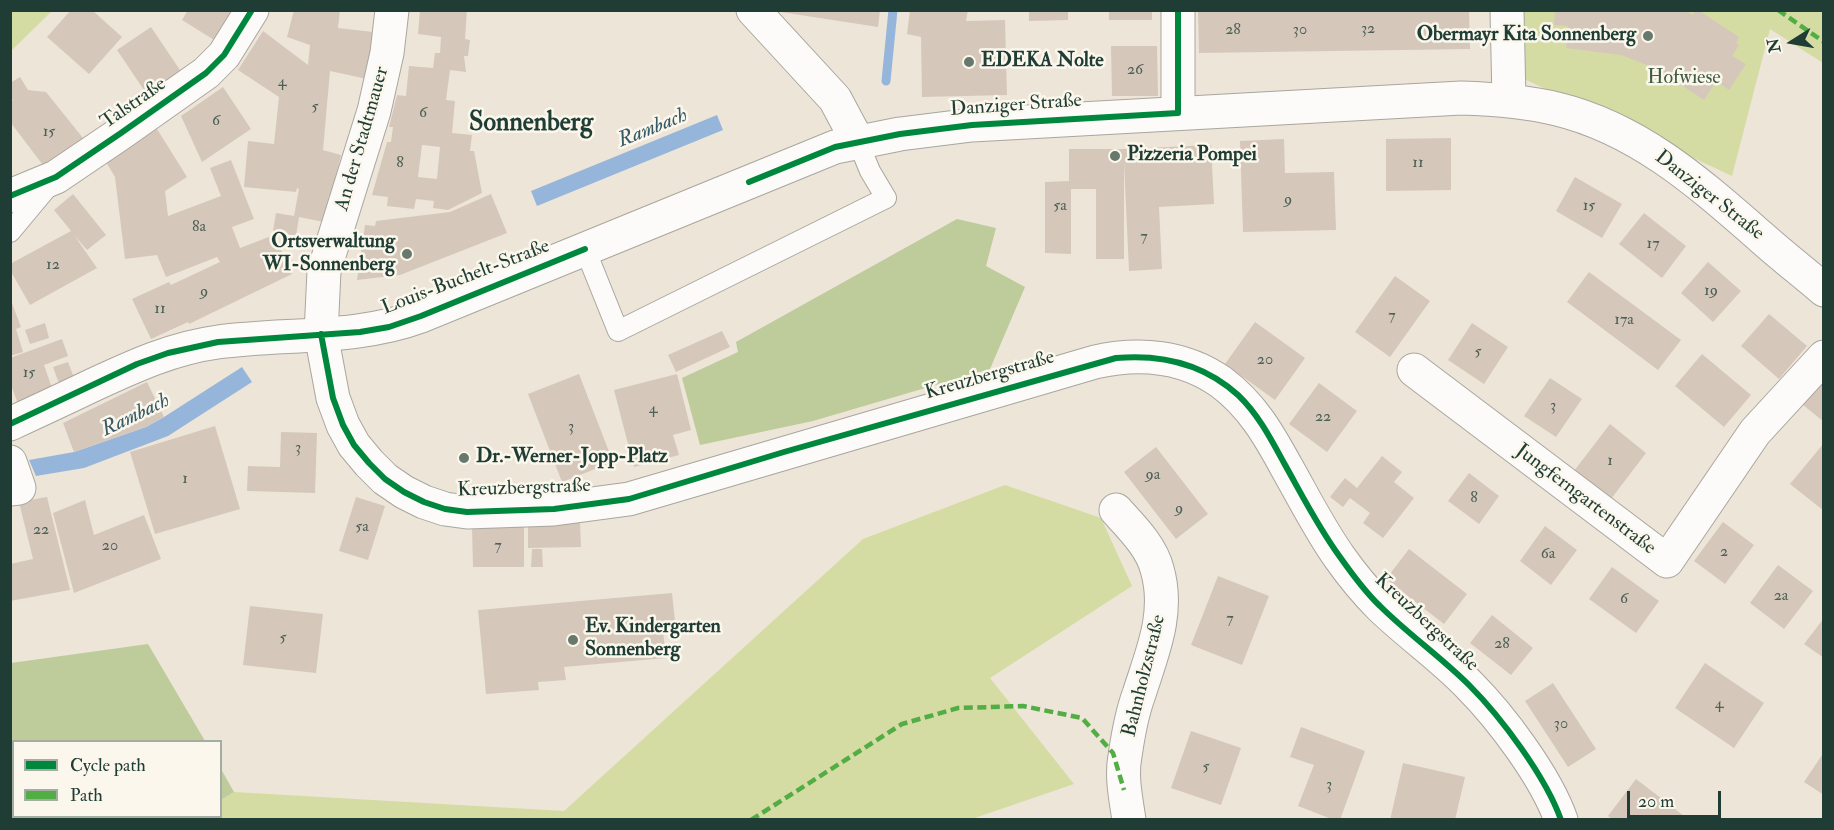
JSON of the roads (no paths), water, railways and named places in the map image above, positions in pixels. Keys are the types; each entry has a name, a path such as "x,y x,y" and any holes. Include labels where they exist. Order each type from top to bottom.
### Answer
{"street":[{"name":"Talstraße","path":"10,196 56,177 206,73 224,55 252,10"},
{"name":"An der Stadtmauer","path":"321,334 324,271 374,111 387,53 392,10"},
{"path":"753,10 835,99 858,142"},
{"path":"1178,10 1178,113"},
{"path":"1507,10 1509,100"},
{"name":"Danziger Straße","path":"858,142 972,125 1461,98 1509,100 1557,109 1587,118 1649,148 1707,189 1824,290"},
{"name":"Louis-Buchelt-Straße","path":"321,334 374,330 405,322 835,147 858,142"},
{"path":"10,424 137,364 168,353 218,342 321,334"},
{"name":"Kreuzbergstraße","path":"321,334 333,398 354,446 394,485 424,502 467,512 554,509 629,499 784,452 1116,358 1157,357 1199,370 1220,381 1254,412 1340,558 1380,606 1469,685 1498,717 1541,780 1562,819"},
{"name":"Jungferngartenstraße","path":"1413,370 1666,561 1755,432 1824,357"},
{"path":"10,462 19,488 10,489"},
{"name":"Bahnholzstraße","path":"1116,510 1141,538 1150,553 1157,568 1163,602 1161,621 1137,697 1124,758 1129,819"}],"lane":[{"path":"585,249 618,332 886,198 870,171 858,142"},
{"path":"10,232 56,177"}],"water":[{"path":"717,115 723,130 537,206 531,191"},
{"path":"242,367 252,382 168,436 84,468 36,476 29,460 74,452 146,427"}],"waterway":[{"name":"Rambach","path":"886,81 893,10"}],"place":[{"name":"Obermayr Kita Sonnenberg","path":"1648,36"},
{"name":"EDEKA Nolte","path":"969,62"},
{"name":"Pizzeria Pompei","path":"1115,156"},
{"name":"Ortsverwaltung WI-Sonnenberg","path":"407,254"},
{"name":"Dr.-Werner-Jopp-Platz","path":"464,458"},
{"name":"Ev. Kindergarten Sonnenberg","path":"573,640"}],"district":[{"name":"Sonnenberg","path":"531,124"}],"park label":[{"name":"Hofwiese","path":"1684,79"}]}
